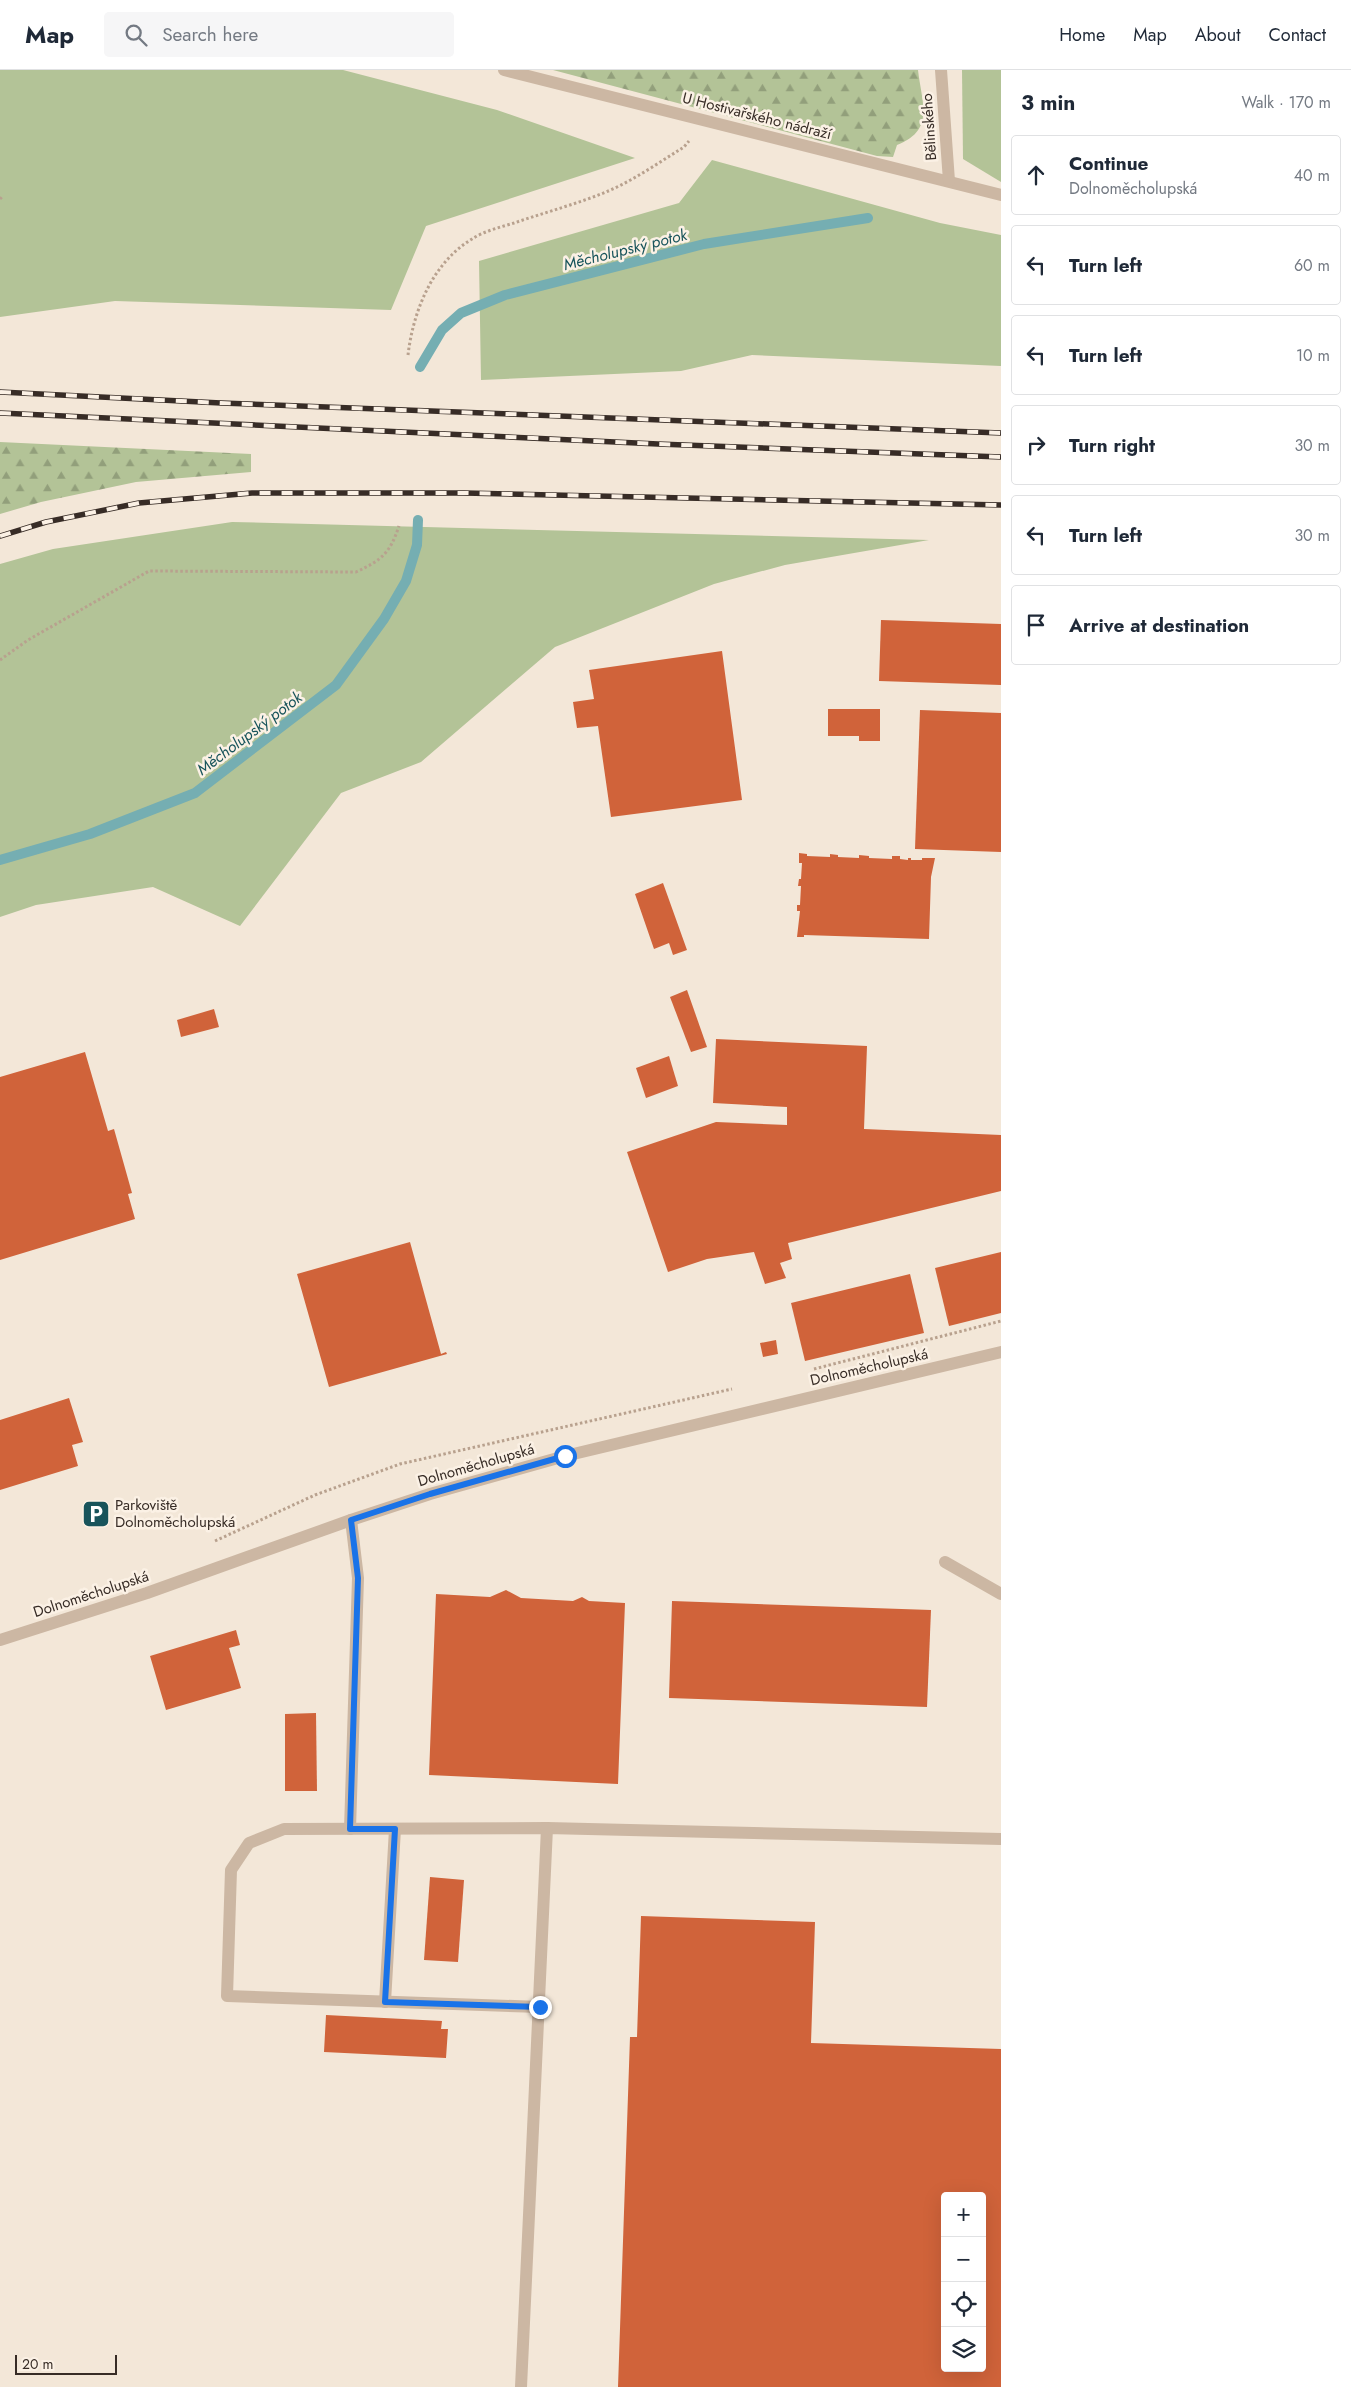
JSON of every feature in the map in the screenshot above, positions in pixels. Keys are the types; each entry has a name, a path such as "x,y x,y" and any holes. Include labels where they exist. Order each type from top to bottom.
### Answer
{"street":[{"name":"U Hostivařského nádraží","path":"504,70 1001,195"},
{"name":"Bělinského","path":"941,70 949,181"},
{"name":"Dolnoměcholupská","path":"0,1640 147,1593 351,1520 430,1494 565,1456 1001,1352"},
{"path":"350,1829 358,1578 351,1520"},
{"path":"945,1562 1001,1594"},
{"path":"521,2387 547,1828"},
{"path":"540,2007 228,1996 231,1870 248,1843 284,1829 547,1828 1001,1839"},
{"path":"385,2002 395,1829"}],"path":[{"path":"408,355 410,332 417,310 438,271 451,255 472,239 498,228 603,194 626,182 684,147 703,120"},
{"path":"0,660 28,640 149,570 356,572 378,561 392,545 399,526"},
{"path":"808,1370 1001,1321"},
{"path":"209,1543 314,1495 400,1464 742,1386"}],"green space":[{"path":"0,70 343,70 497,110 635,158 426,226 391,310 115,301 0,317"},
{"path":"553,70 918,70 923,115 917,132 909,139 897,145 893,157 877,156"},
{"path":"962,70 1001,70 1001,182 963,159"},
{"path":"712,160 940,223 1001,235 1001,366 752,355 681,371 481,380 479,261 679,203"},
{"path":"0,442 251,454 251,472 136,482 41,502 0,514"},
{"path":"232,522 929,540 785,565 714,584 555,647 421,762 341,793 240,926 153,887 36,905 0,917 0,564 53,549"}],"building":[{"path":"881,620 1001,624 1001,685 879,681"},
{"path":"722,651 742,800 611,817 598,726 577,728 573,702 594,699 589,670"},
{"path":"828,709 880,709 880,741 859,741 859,736 828,736"},
{"path":"920,710 1001,713 1001,852 915,849"},
{"path":"799,853 807,854 807,856 830,857 830,854 838,855 838,857 859,858 859,855 869,856 869,858 892,859 892,856 900,856 900,859 908,860 908,858 911,858 911,860 922,860 922,858 935,858 931,877 929,939 804,935 804,937 797,937 800,911 797,911 797,905 800,905 801,886 798,886 799,879 801,879 802,863 799,863"},
{"path":"663,883 687,950 673,955 669,943 654,949 635,894"},
{"path":"687,990 707,1047 691,1052 670,997"},
{"path":"214,1009 219,1027 181,1037 177,1020"},
{"path":"716,1039 867,1046 864,1129 1001,1135 1001,1191 788,1243 792,1259 780,1263 786,1278 765,1284 754,1252 707,1259 668,1272 627,1152 716,1122 787,1125 787,1107 713,1103"},
{"path":"85,1052 108,1131 114,1129 132,1193 128,1194 135,1219 0,1260 0,1077"},
{"path":"669,1056 678,1086 646,1098 636,1068"},
{"path":"410,1242 441,1354 446,1352 447,1354 329,1387 297,1274"},
{"path":"1001,1252 1001,1313 949,1326 935,1268"},
{"path":"910,1274 924,1333 805,1361 791,1303"},
{"path":"776,1340 778,1354 763,1357 760,1343"},
{"path":"69,1398 83,1442 72,1445 78,1466 0,1490 0,1420"},
{"path":"506,1590 521,1598 573,1601 582,1597 589,1601 625,1603 618,1784 429,1775 436,1594 490,1597"},
{"path":"672,1601 931,1610 927,1707 669,1698"},
{"path":"236,1630 240,1645 229,1648 241,1688 166,1710 150,1656"},
{"path":"316,1713 317,1791 285,1791 285,1714"},
{"path":"430,1877 464,1880 458,1962 424,1960"},
{"path":"641,1916 815,1922 811,2043 1001,2049 1001,2387 618,2387 630,2037 637,2037"},
{"path":"326,2015 442,2021 441,2029 448,2029 446,2058 324,2052"}],"waterway":[{"name":"Měcholupský potok","path":"420,367 442,330 461,313 505,295 704,244 868,218"},
{"name":"Měcholupský potok","path":"0,860 90,834 195,793 336,685 384,619 406,581 417,545 418,520"}],"railway":[{"path":"0,392 221,403 1001,433"},
{"path":"0,413 658,444 1001,457"},
{"path":"0,536 46,522 139,503 252,493 464,493 1001,505"}],"place":[{"name":"Parkoviště Dolnoměcholupská","path":"96,1514"}],"route":[{"path":"540,2007 385,2002 395,1829 350,1829 358,1578 351,1520 430,1494 565,1456"}]}
